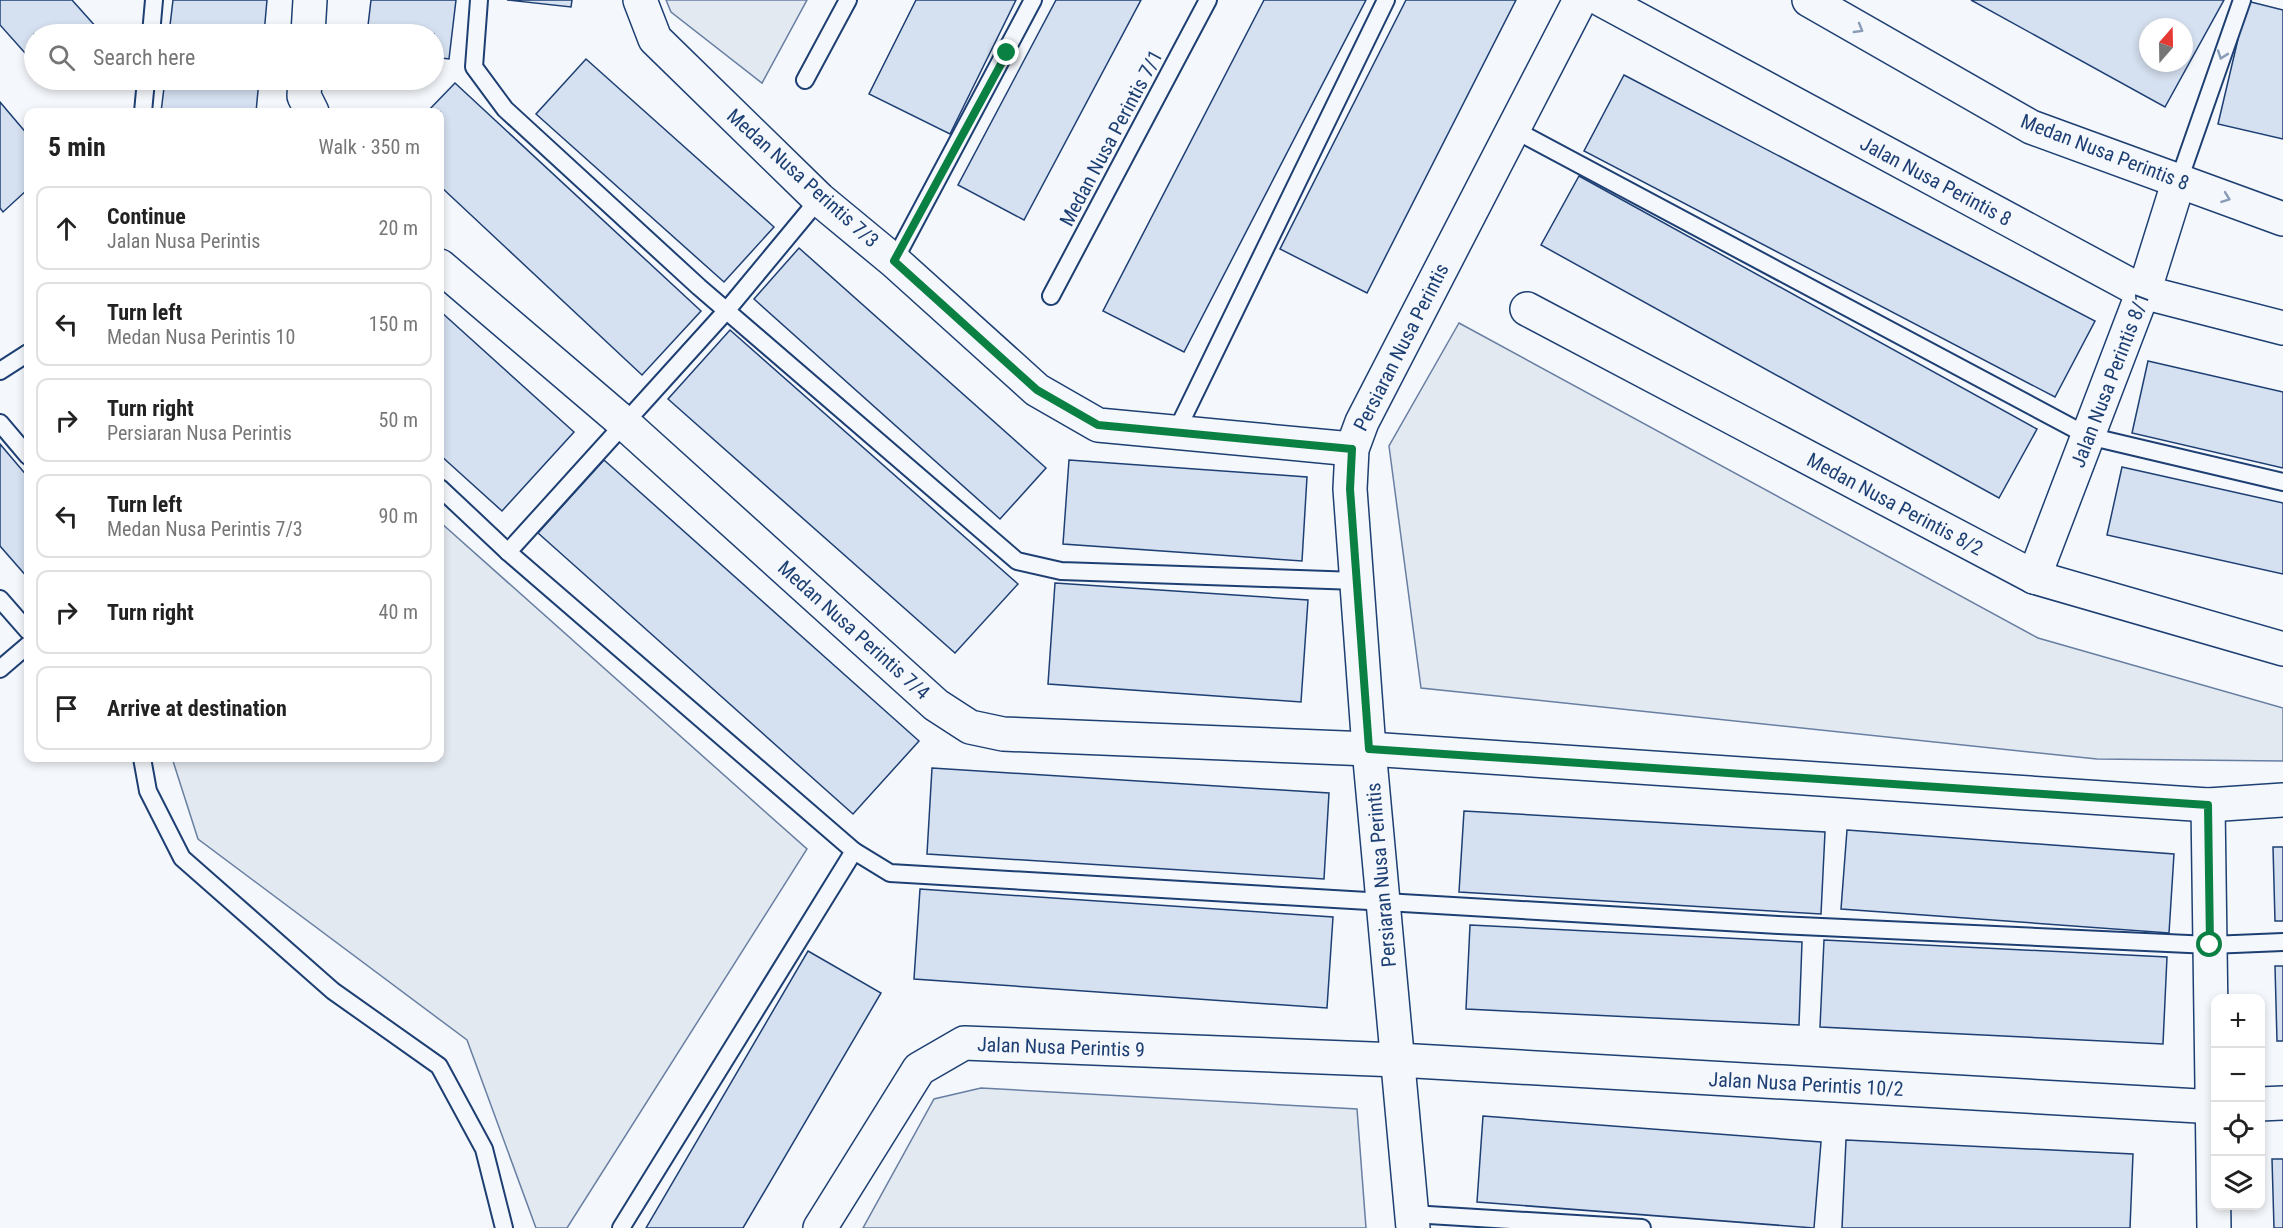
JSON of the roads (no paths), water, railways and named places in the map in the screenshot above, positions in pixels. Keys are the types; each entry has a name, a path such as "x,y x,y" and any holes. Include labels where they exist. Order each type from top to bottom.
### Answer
{"street":[{"path":"309,24 310,0"},
{"name":"Medan Nusa Perintis 7/3","path":"640,0 655,39 819,199 894,261 1037,390 1098,425 1352,449"},
{"name":"Persiaran Nusa Perintis","path":"1413,1221 1369,749 1350,489 1352,449 1362,422 1580,0"},
{"name":"Jalan Nusa Perintis 8","path":"1602,0 2143,292 2283,328"},
{"name":"Medan Nusa Perintis 8","path":"1809,0 2031,127 2283,219"},
{"path":"304,90 304,96 310,108"},
{"name":"Jalan Nusa Perintis 8/1","path":"2034,577 2143,292 2179,180"},
{"name":"Medan Nusa Perintis 7/4","path":"444,269 624,423 936,705 970,726 1003,734 1369,749 2208,805 2283,800"},
{"name":"Medan Nusa Perintis 8/2","path":"1527,309 2034,577 2283,649"},
{"path":"2208,805 2215,1102"},
{"name":"Jalan Nusa Perintis 9","path":"820,1228 919,1069 964,1043 1398,1060"},
{"name":"Jalan Nusa Perintis 10/2","path":"1398,1060 2211,1107"},
{"path":"2265,1104 2283,1103"},
{"path":"2214,1228 2215,1156"}],"lane":[{"path":"152,24 154,0"},
{"path":"480,0 474,67 505,109 727,310 1017,561 1061,571 1357,581"},
{"path":"805,80 848,0"},
{"path":"894,261 1033,0"},
{"name":"Medan Nusa Perintis 7/1","path":"1051,296 1208,0"},
{"path":"1176,432 1386,0"},
{"path":"2179,180 2242,0"},
{"path":"143,108 145,90"},
{"path":"1513,129 2088,436 2283,482"},
{"path":"508,552 727,310 819,199"},
{"path":"0,371 24,356"},
{"path":"0,423 24,451"},
{"path":"444,492 508,552 854,851 890,873 1383,900 1778,925 2210,945 2283,942"},
{"path":"0,598 24,626"},
{"path":"0,669 24,648"},
{"path":"143,762 148,791 182,858 333,991 439,1066 484,1149 504,1228"},
{"path":"621,1228 854,851"},
{"path":"1413,1221 1642,1228"}]}
